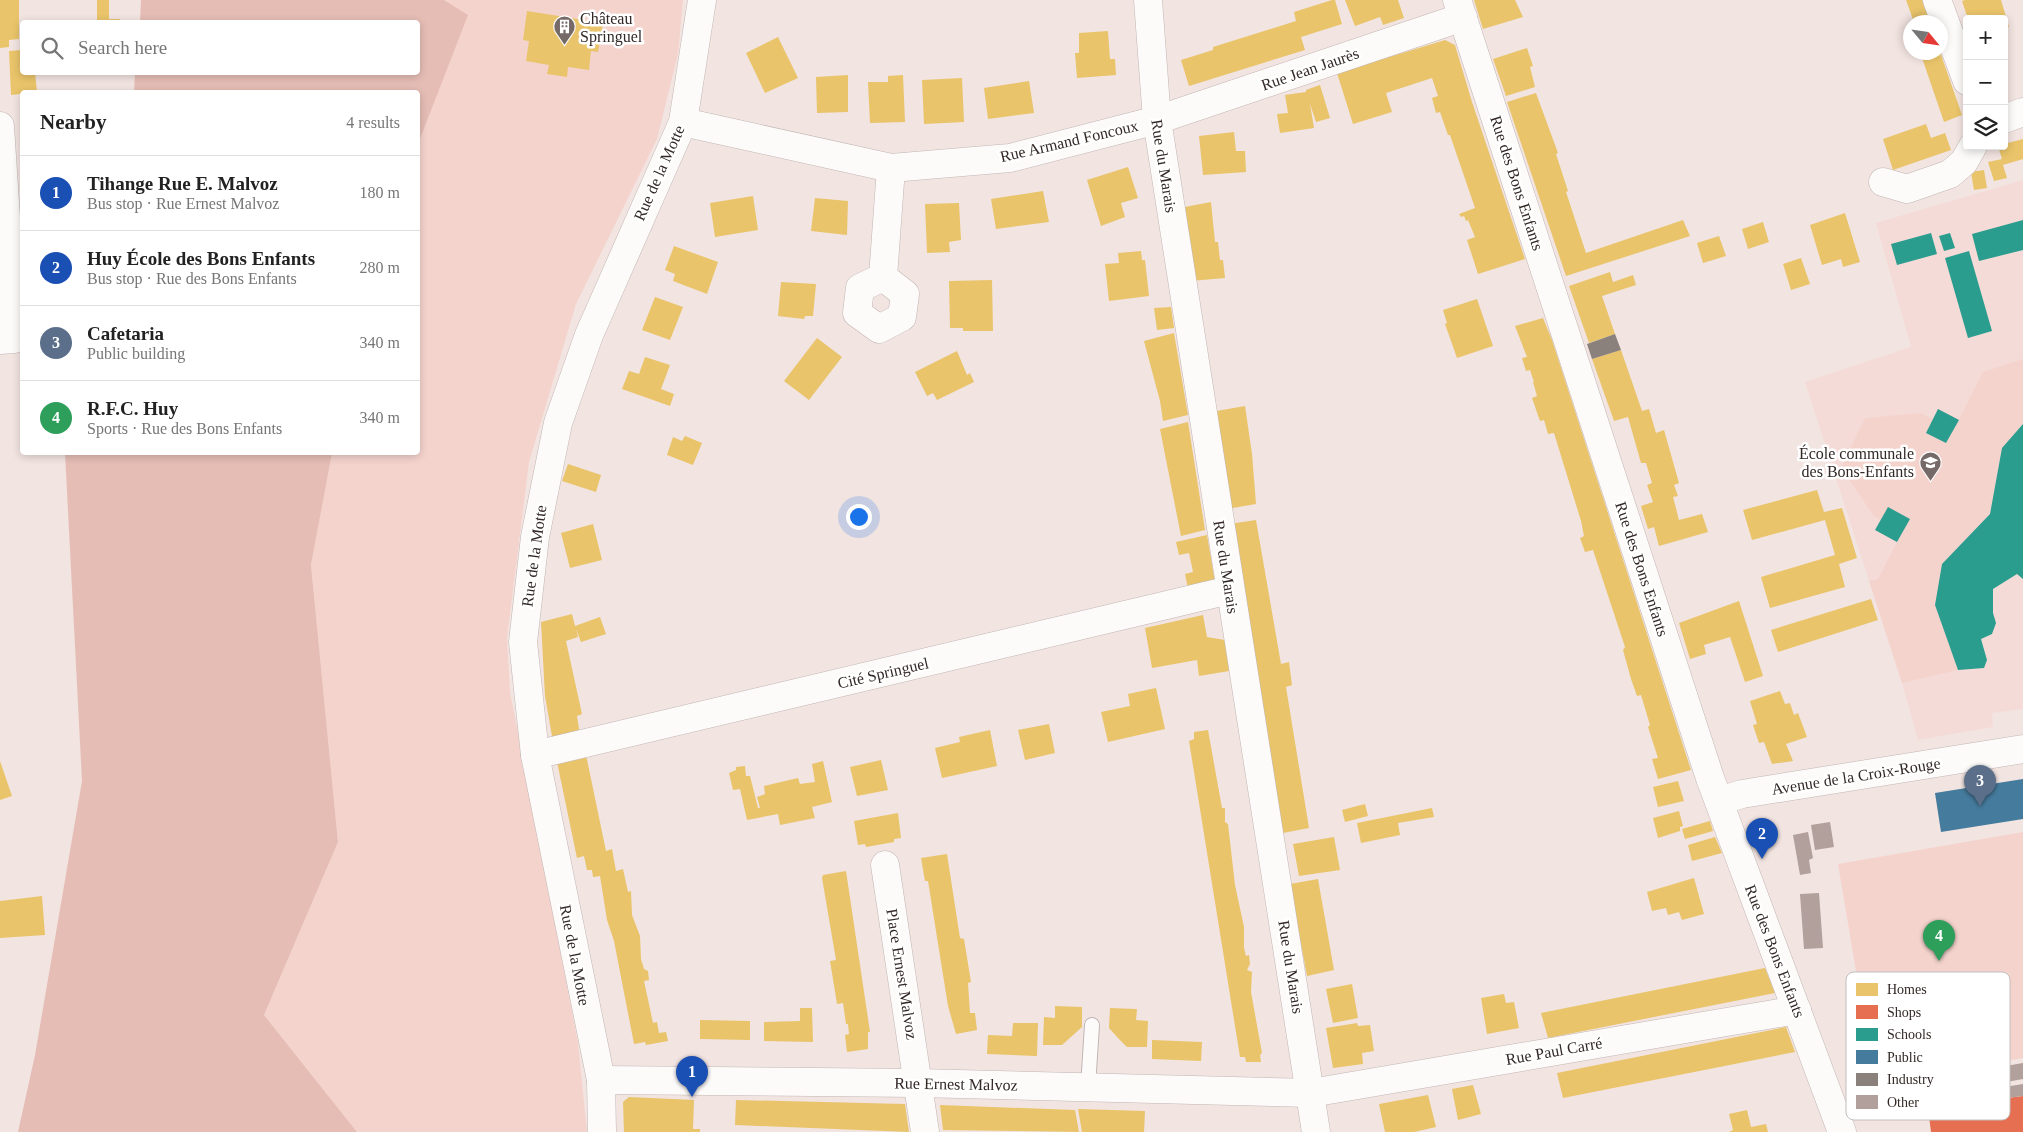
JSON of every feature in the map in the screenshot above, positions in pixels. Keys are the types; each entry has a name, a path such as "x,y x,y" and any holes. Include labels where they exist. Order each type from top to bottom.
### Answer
{"street":[{"name":"Rue de la Motte","path":"602,1132 600,1080 535,755 522,642 535,537 558,423 589,335 682,122 702,0"},
{"name":"Rue du Marais","path":"1148,0 1157,120 1316,1132"},
{"path":"1937,0 1963,70"},
{"name":"Rue Jean Jaurès","path":"1157,120 1460,9"},
{"name":"Rue des Bons Enfants","path":"1460,9 1710,778 1842,1132"},
{"path":"2008,118 2023,112"},
{"name":"Rue Armand Foncoux","path":"682,122 891,168 1010,158 1157,120"},
{"path":"0,126 14,339 0,340"},
{"path":"1883,182 1907,189 1950,174 1964,162 1971,150"},
{"path":"883,278 891,168"},
{"name":"Cité Springuel","path":"535,755 1230,590"},
{"name":"Avenue de la Croix-Rouge","path":"1719,801 1742,794 2023,749"},
{"name":"Place Ernest Malvoz","path":"885,864 925,1132"},
{"name":"Rue Paul Carré","path":"1311,1093 1797,1010"},
{"name":"Rue Ernest Malvoz","path":"600,1080 918,1083 1311,1093"}],"lane":[{"path":"1088,1087 1092,1026"}],"shaded area":[{"path":"141,0 444,0 468,15 420,139 420,90 134,90 135,75 420,75 420,20 140,20"},
{"path":"444,0 683,0 678,54 657,139 576,304 529,462 507,638 510,692 578,1043 587,1132 357,1132 264,1015 338,842 311,565 332,455 420,455 420,139 467,15"},
{"name":"École communale des Bons-Enfants","path":"2023,180 2023,709 1992,713 1993,727 1918,740 1902,683 1805,382 1911,347 1876,223"},
{"path":"2023,359 2023,424 2002,448 1990,514 1942,564 1935,605 1958,670 1902,683 1869,581 1878,579 1897,542 1875,530 1881,520 1874,516 1841,468 1865,418 1921,413 1933,419 1938,409 1959,419 1983,372"},
{"path":"65,455 332,455 311,565 338,842 264,1015 357,1132 18,1132 35,1055 82,781"},
{"path":"2023,832 2023,1058 2010,1060 2010,972 1856,972 1838,864"}],"building: Homes":[{"path":"0,0 19,0 19,39 9,40 9,47 0,48"},
{"path":"97,0 109,0 109,19 120,20 97,20"},
{"path":"1335,0 1342,24 1301,37 1305,50 1189,86 1181,60 1213,50 1213,47 1296,21 1294,12"},
{"path":"1345,0 1398,0 1404,18 1383,25 1380,17 1355,26"},
{"path":"1474,0 1515,0 1523,17 1483,29"},
{"path":"1906,0 1922,0 1927,15 1911,15"},
{"path":"2001,0 2005,15 1967,15 1962,1"},
{"name":"Château Springuel","path":"527,11 603,23 598,52 591,51 589,70 568,67 567,77 547,74 549,65 526,61 529,41 523,40"},
{"path":"1108,31 1110,59 1115,59 1116,75 1077,78 1075,53 1079,53 1079,33"},
{"path":"778,37 798,78 765,93 746,53"},
{"path":"1445,40 1455,45 1472,102 1525,259 1478,274 1467,240 1475,237 1468,220 1466,221 1464,216 1461,217 1459,214 1475,208 1450,135 1448,135 1440,112 1436,113 1432,98 1438,96 1432,78 1386,93 1392,112 1353,124 1337,73"},
{"path":"1527,48 1533,66 1530,67 1535,87 1506,96 1493,59"},
{"path":"20,50 20,75 35,75 37,90 20,90 20,94 11,95 9,51"},
{"path":"1923,60 1943,60 1962,115 1944,122"},
{"path":"848,75 848,112 817,113 816,77"},
{"path":"903,75 905,122 870,123 868,82 888,82 888,76"},
{"path":"962,78 964,122 924,124 922,80"},
{"path":"1029,81 1034,113 988,119 984,88"},
{"path":"1320,85 1330,118 1316,122 1310,104 1314,128 1280,133 1277,114 1288,113 1285,95 1306,92 1306,90"},
{"path":"1536,93 1558,153 1556,154 1568,191 1566,192 1586,253 1683,220 1690,236 1566,276 1507,102"},
{"path":"1926,124 1931,138 1945,133 1951,150 1893,170 1883,139"},
{"path":"1234,132 1236,151 1245,151 1246,172 1203,175 1199,136"},
{"path":"2023,139 2023,159 2003,165 2007,178 1994,181 1988,162 2002,159 1999,150 2008,150 2008,143"},
{"path":"1128,167 1138,198 1121,203 1125,217 1101,226 1087,180"},
{"path":"1984,170 1987,188 1974,190 1971,172"},
{"path":"1043,191 1049,222 996,229 991,199"},
{"path":"753,196 758,230 715,237 710,203"},
{"path":"815,198 848,201 847,235 811,231"},
{"path":"1211,202 1215,242 1218,242 1220,260 1223,260 1225,278 1191,281 1185,207"},
{"path":"959,203 961,240 949,242 950,252 927,253 925,204"},
{"path":"1845,213 1860,262 1843,267 1841,259 1822,265 1810,225"},
{"path":"1763,222 1769,242 1748,249 1742,229"},
{"path":"1719,236 1726,256 1703,263 1697,243"},
{"path":"674,246 718,262 707,294 673,281 675,274 665,270"},
{"path":"1141,251 1142,260 1145,260 1149,296 1109,301 1105,264 1119,263 1118,253"},
{"path":"1801,258 1810,284 1791,290 1783,264"},
{"path":"1610,272 1613,282 1633,275 1636,285 1602,296 1615,334 1589,343 1569,286"},
{"path":"992,280 993,331 963,331 963,328 950,328 949,281"},
{"path":"781,282 816,284 813,316 805,316 804,319 778,316"},
{"path":"655,297 683,307 670,340 642,330"},
{"path":"1477,299 1493,346 1457,358 1445,324 1447,323 1443,310"},
{"path":"1171,307 1174,328 1157,330 1154,308"},
{"path":"1543,318 1552,340 1691,770 1658,779 1652,759 1658,758 1648,727 1650,725 1641,695 1637,696 1631,679 1623,650 1625,647 1593,550 1585,552 1580,538 1584,536 1581,521 1554,433 1548,434 1544,420 1540,421 1532,398 1537,396 1534,382 1530,370 1526,371 1522,358 1527,357 1515,326"},
{"path":"1174,333 1188,415 1163,421 1160,401 1144,341"},
{"path":"817,338 842,357 809,400 784,381"},
{"path":"1621,350 1642,411 1649,409 1656,433 1664,430 1679,483 1674,485 1678,496 1673,497 1679,520 1702,514 1708,532 1659,546 1654,527 1648,529 1641,506 1653,502 1647,485 1652,483 1646,463 1641,463 1628,417 1614,421 1592,359"},
{"path":"957,351 967,375 970,373 974,382 937,400 933,393 927,396 915,372"},
{"path":"645,357 670,365 661,389 674,394 670,406 622,389 629,371 639,374"},
{"path":"1245,406 1252,454 1256,504 1227,509 1211,412"},
{"path":"1188,422 1205,530 1181,536 1160,429"},
{"path":"685,436 702,443 693,465 667,455 673,437 682,441"},
{"path":"568,464 601,475 596,492 562,481"},
{"path":"1817,490 1824,512 1842,508 1857,558 1839,564 1845,587 1770,608 1761,577 1835,555 1825,520 1752,540 1743,510"},
{"path":"1256,520 1281,664 1289,662 1292,685 1286,687 1309,828 1283,833 1229,524"},
{"path":"593,524 602,560 570,568 561,533"},
{"path":"1207,535 1216,588 1189,594 1185,574 1193,572 1189,553 1179,555 1176,542"},
{"path":"1871,599 1878,620 1778,652 1771,630"},
{"path":"1739,601 1763,676 1745,682 1730,637 1704,645 1706,654 1690,659 1679,623"},
{"path":"572,614 575,626 600,617 606,634 581,642 576,629 578,637 566,641 582,714 577,716 580,735 553,742 545,696 541,622"},
{"path":"1203,615 1207,637 1225,640 1229,671 1199,676 1197,660 1152,668 1145,628"},
{"path":"1156,688 1165,729 1108,742 1101,712 1130,706 1128,694"},
{"path":"1780,691 1785,704 1790,703 1794,715 1798,713 1807,737 1786,744 1793,761 1772,764 1764,742 1759,743 1753,725 1757,724 1750,701"},
{"path":"1049,724 1055,753 1025,760 1018,730"},
{"path":"990,730 997,766 942,778 935,748 960,742 959,737"},
{"path":"1208,730 1222,808 1225,808 1225,822 1228,824 1235,885 1244,927 1244,948 1246,956 1249,955 1250,964 1247,970 1252,972 1251,992 1262,1053 1260,1055 1261,1062 1246,1062 1245,1057 1240,1057 1189,741 1194,739 1194,732"},
{"path":"585,750 606,851 612,849 616,871 623,869 628,892 631,891 632,915 640,936 641,959 644,969 648,971 649,980 644,981 653,1023 657,1022 659,1033 666,1032 668,1041 646,1045 645,1042 634,1044 614,941 607,920 600,876 593,877 592,870 587,870 584,856 577,858 556,757"},
{"path":"881,760 888,790 857,796 850,767"},
{"path":"0,761 12,796 0,800"},
{"path":"823,761 832,802 812,807 815,818 780,825 778,814 747,820 740,789 733,790 729,773 736,770 736,767 745,766 746,776 750,776 758,808 760,808 757,797 765,794 764,786 798,778 800,784 815,782 812,764"},
{"path":"1678,781 1684,801 1658,807 1653,787"},
{"path":"1365,804 1368,816 1345,822 1342,810"},
{"path":"1432,808 1434,817 1398,823 1400,835 1361,843 1357,823"},
{"path":"1679,811 1683,826 1680,827 1680,831 1658,838 1653,818"},
{"path":"898,813 901,838 894,839 894,842 866,847 865,844 858,845 854,821"},
{"path":"1710,821 1713,831 1685,839 1682,829"},
{"path":"1334,837 1340,870 1299,876 1293,844"},
{"path":"1715,837 1722,853 1692,861 1688,845"},
{"path":"947,854 960,938 964,939 971,982 968,983 970,1013 975,1013 977,1030 956,1034 948,1006 928,881 925,881 921,858"},
{"path":"846,871 870,1032 868,1032 868,1049 847,1052 845,1035 849,1034 848,1024 846,1024 843,1003 837,1004 830,961 836,960 822,878 823,875"},
{"path":"1694,878 1704,914 1682,920 1679,912 1668,915 1666,908 1652,911 1647,892"},
{"path":"1318,879 1334,970 1307,976 1290,884"},
{"path":"42,896 45,935 0,938 0,901"},
{"path":"1765,968 1775,993 1548,1038 1541,1013"},
{"path":"1352,984 1358,1018 1333,1023 1326,989"},
{"path":"1504,994 1506,1003 1514,1002 1519,1028 1487,1034 1481,998"},
{"path":"1055,1006 1082,1007 1082,1027 1062,1045 1043,1045 1044,1017 1055,1018"},
{"path":"800,1008 812,1008 813,1042 764,1041 764,1022 800,1021"},
{"path":"1110,1008 1137,1009 1136,1020 1148,1021 1147,1047 1127,1047 1118,1038 1109,1028"},
{"path":"700,1020 750,1021 750,1040 700,1039"},
{"path":"1013,1023 1038,1023 1037,1056 987,1054 988,1035 1012,1036"},
{"path":"1357,1023 1358,1026 1370,1025 1374,1051 1362,1053 1363,1064 1333,1068 1326,1028"},
{"path":"1786,1027 1795,1052 1563,1098 1557,1073"},
{"path":"1152,1040 1202,1042 1201,1061 1152,1059"},
{"path":"1473,1085 1481,1114 1458,1120 1452,1089"},
{"path":"1428,1095 1436,1127 1414,1132 1385,1132 1379,1104"},
{"path":"629,1097 694,1100 693,1129 700,1129 700,1132 624,1132 623,1102"},
{"path":"736,1100 905,1104 909,1132 735,1125"},
{"path":"940,1105 1075,1110 1079,1132 943,1130"},
{"path":"1078,1109 1145,1111 1144,1132 1082,1132"},
{"path":"1747,1110 1751,1127 1766,1124 1768,1132 1729,1132 1733,1130 1729,1114"}],"building: Shops":[{"path":"2023,1096 2023,1132 1931,1132 1930,1120 2010,1120 2010,1098"}],"building: Schools":[{"path":"2023,220 2023,250 1979,261 1972,234"},
{"path":"1931,233 1937,254 1897,265 1891,244"},
{"path":"1950,233 1955,248 1944,251 1939,236"},
{"path":"1969,251 1992,331 1968,338 1945,258"},
{"path":"1938,409 1959,420 1946,443 1926,433"},
{"path":"2023,424 2023,579 2017,574 1993,589 1993,613 1996,623 1992,634 1981,639 1987,660 1984,668 1958,670 1935,605 1942,564 1990,514 2002,448"},
{"path":"1888,507 1910,519 1897,542 1875,530"}],"building: Public":[{"path":"2023,779 2023,819 1941,832 1935,793"}],"building: Industry":[{"path":"1615,334 1621,350 1592,359 1587,344"}],"building: Other":[{"path":"1830,822 1834,847 1815,850 1811,825"},
{"path":"1808,832 1813,858 1809,860 1811,873 1800,875 1793,835"},
{"path":"1819,893 1823,948 1804,949 1800,894"},
{"path":"2023,1063 2023,1079 2010,1081 2010,1065"},
{"path":"2023,1084 2023,1096 2010,1098 2010,1086"}],"place":[{"name":"Château Springuel","path":"564,46"},
{"name":"École communale des Bons-Enfants","path":"1930,481"},
{"name":"Cafetaria","path":"1980,806"},
{"name":"Huy École des Bons Enfants","path":"1762,859"},
{"name":"R.F.C. Huy","path":"1939,961"},
{"name":"Tihange Rue E. Malvoz","path":"692,1097"}]}
